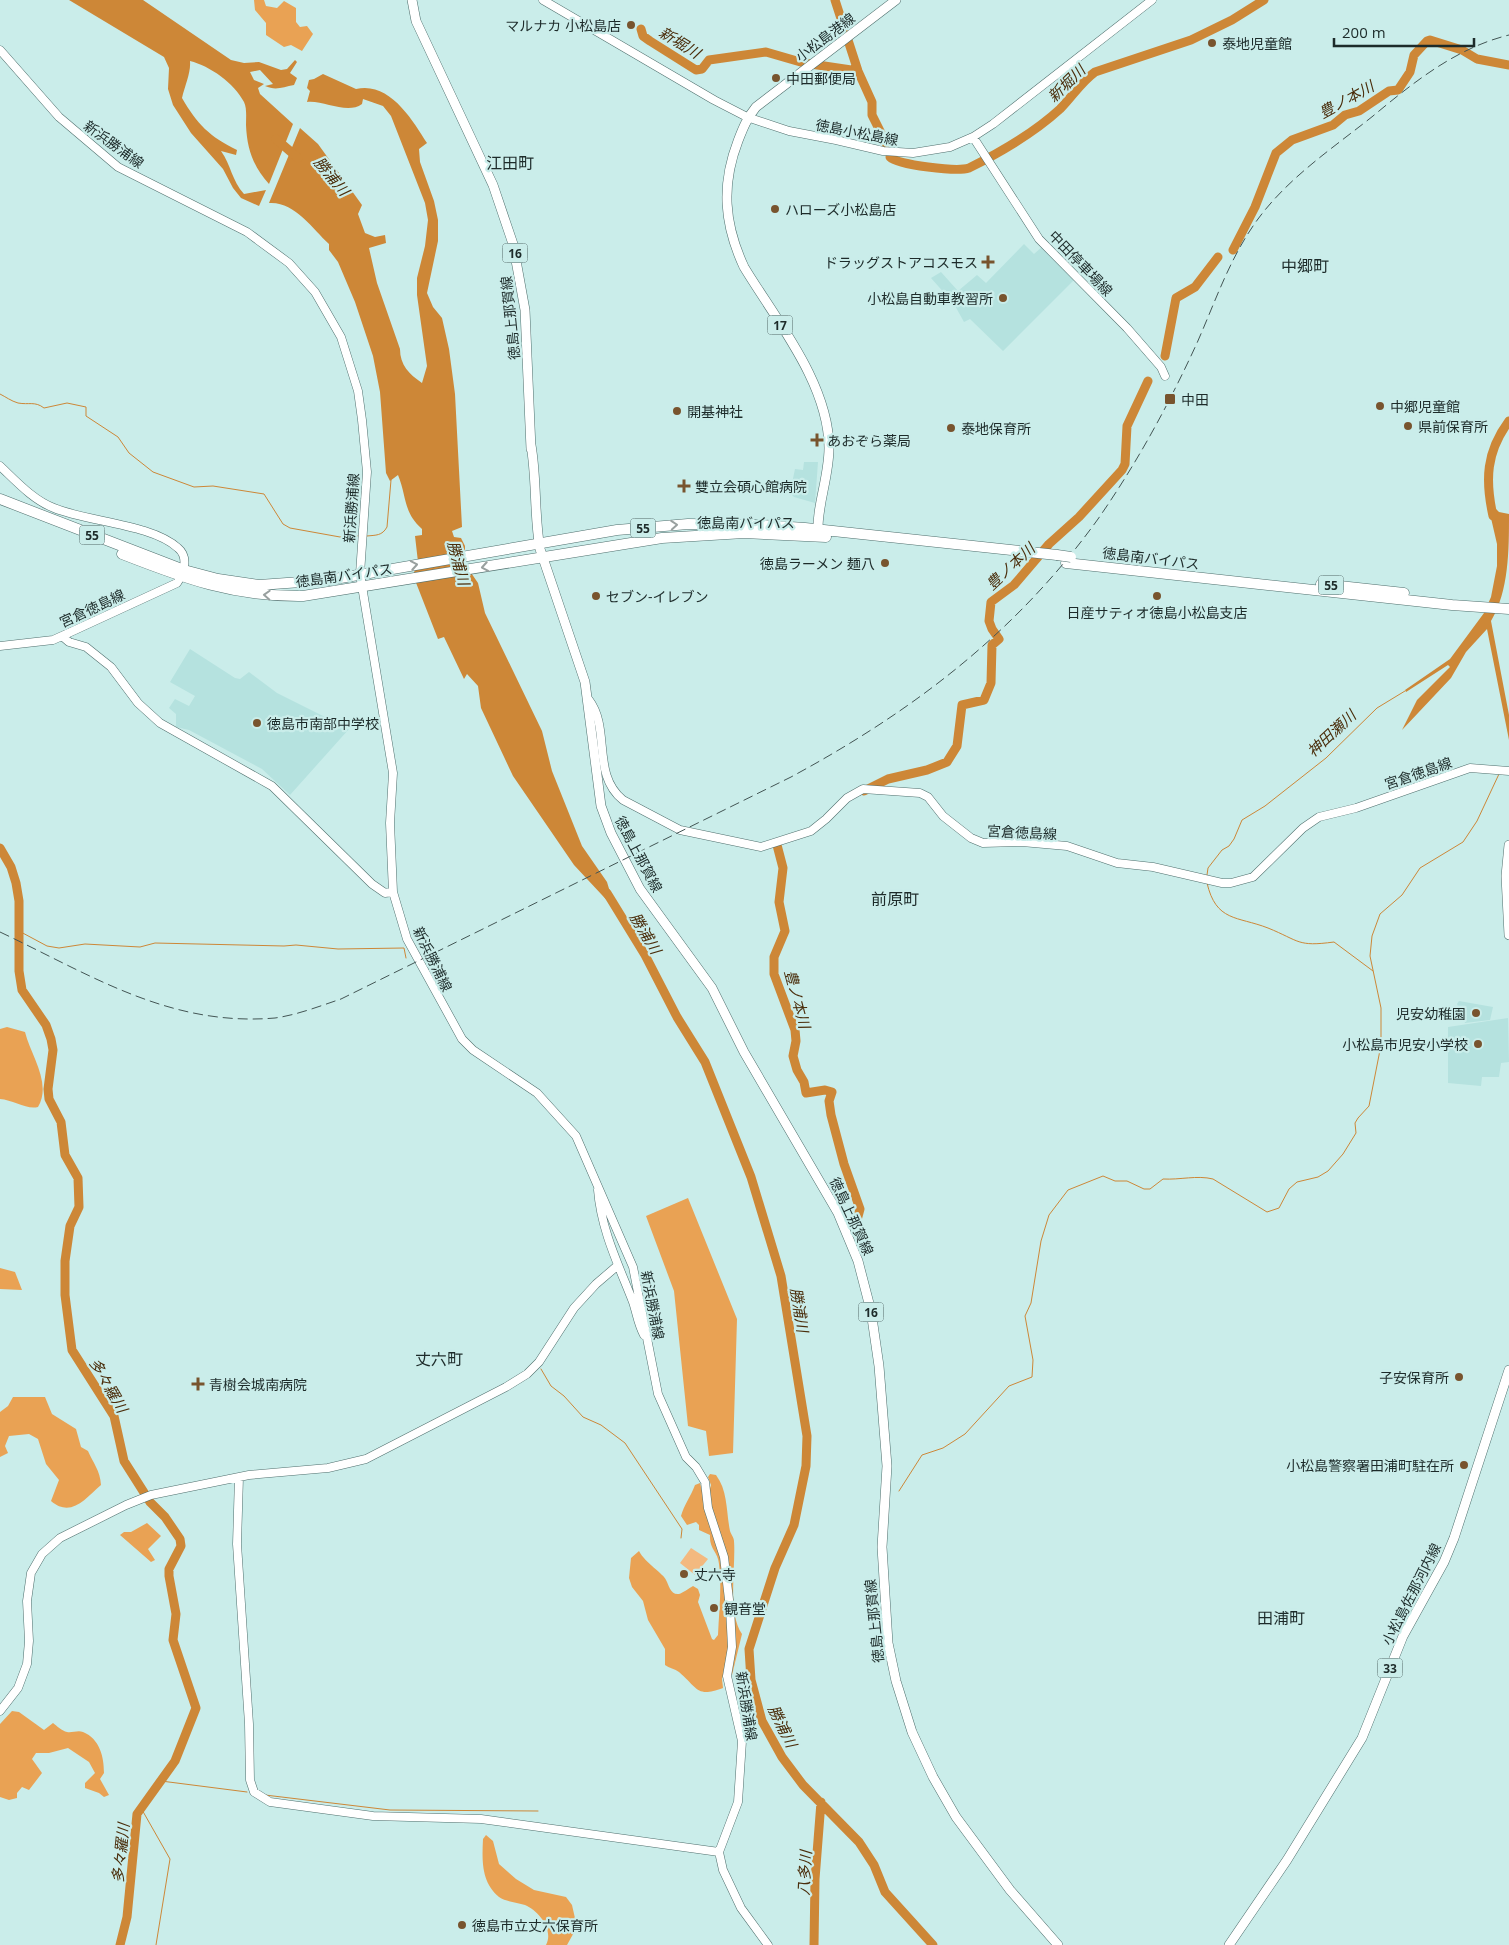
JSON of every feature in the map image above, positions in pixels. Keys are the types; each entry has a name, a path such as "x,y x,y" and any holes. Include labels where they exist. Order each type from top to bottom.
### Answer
{"highway":[{"name":"徳島南バイパス","path":"0,499 182,574 239,582 282,584 537,551 638,542 746,529"},
{"name":"徳島南バイパス","path":"0,506 216,587 258,595 303,596 365,587 537,551 634,528 688,524 818,533 1453,602 1506,606"},
{"path":"282,584 303,589 354,584 365,587"}],"main road":[{"name":"徳島上那賀線","path":"412,0 416,21 493,185 513,244 525,310 532,515 537,551 580,665 589,700 601,806 614,839 640,889 712,988 744,1052 838,1213 858,1261 870,1311 879,1366 887,1466 882,1546 888,1644 896,1681 912,1732 933,1777 956,1817 1010,1890 1058,1945"},
{"name":"徳島小松島線","path":"543,0 714,100 747,117 789,132 903,154 950,147 973,137 993,124 1152,0"},
{"name":"小松島港線","path":"818,533 829,449 823,405 810,375 744,266 729,228 726,204 727,179 733,154 747,117 756,107 896,0"},
{"name":"新浜勝浦線","path":"0,50 59,117 104,156 143,180 227,222 261,242 289,263 315,292 341,337 358,391 367,472 363,574 393,773 390,823 393,892 407,939 462,1039 473,1050 521,1081 556,1112 576,1136 633,1267 658,1394 686,1457 696,1466 705,1482 708,1508 726,1565 732,1647 727,1676 742,1741 738,1802 719,1852"},
{"name":"中田停車場線","path":"973,137 1044,245 1127,328 1161,367 1165,376"},
{"path":"0,466 34,496 54,508 143,531 172,544 180,550 184,561 182,574"},
{"name":"宮倉徳島線","path":"0,646 53,640 66,635 173,585 182,574"},
{"path":"66,635 69,642 86,647 111,667 138,703 160,723 272,786 372,884 385,893 393,892"},
{"name":"宮倉徳島線","path":"589,700 595,708 598,718 605,772 615,793 623,800 689,833 761,847 811,831 847,798 864,789 920,793 928,798 943,816 971,838 983,843 1022,842 1067,846 1117,863 1153,867 1222,883 1253,877 1303,828 1319,817 1356,808 1470,768 1509,771"},
{"path":"1509,845 1506,876 1509,935"},
{"path":"598,1183 599,1201 617,1266 634,1304 637,1322 648,1341"},
{"path":"0,1711 18,1688 27,1664 30,1641 28,1586 37,1561 60,1538 142,1498 239,1477 283,1470 328,1468 366,1459 512,1384 539,1362 574,1308 596,1284 617,1266"},
{"name":"小松島佐那河内線","path":"1229,1945 1287,1860 1364,1734 1403,1636 1444,1562 1454,1538 1509,1370"},
{"path":"239,1477 237,1544 249,1724 250,1780 258,1796 270,1802 373,1816 481,1818 719,1852 723,1870 740,1908 768,1945"}],"shaded area":[{"path":"254,0 264,0 266,6 277,8 284,1 296,8 296,22 300,27 307,26 313,34 302,51 291,45 284,47 266,35 266,23 255,10"},
{"name":"小松島自動車教習所","path":"1024,244 1034,254 1043,246 1075,279 1003,351 970,319 964,322 954,304 931,278 941,272 958,291 977,275 986,283"},
{"path":"804,462 818,462 815,503 794,497 790,493 795,469 803,470"},
{"name":"徳島市南部中学校","path":"190,649 235,678 240,679 249,672 277,693 349,729 290,795 262,769 189,730 176,727 176,714 169,708 175,699 189,706 195,696 170,682"},
{"name":"児安幼稚園","path":"1459,1001 1493,1007 1490,1020 1465,1023 1457,1004"},
{"name":"小松島市児安小学校","path":"1508,1018 1509,1062 1501,1063 1499,1077 1482,1077 1481,1086 1448,1083 1448,1027"},
{"path":"7,1027 25,1032 42,1079 42,1098 38,1107 29,1107 0,1099 0,1029"},
{"path":"688,1198 737,1319 733,1453 709,1456 706,1431 688,1426 674,1291 646,1216"},
{"path":"0,1268 15,1272 22,1290 0,1289"},
{"path":"13,1397 45,1397 52,1414 76,1429 81,1447 88,1451 98,1471 101,1485 78,1505 65,1508 51,1501 59,1480 46,1464 38,1439 29,1434 9,1436 5,1446 8,1453 0,1457 0,1412 8,1406"},
{"path":"710,1474 716,1475 723,1488 730,1531 734,1540 733,1602 737,1625 742,1634 732,1675 724,1672 722,1679 723,1688 702,1692 679,1672 665,1665 665,1649 648,1620 643,1601 632,1587 629,1578 631,1558 639,1551 645,1560 665,1578 674,1593 679,1594 693,1586 698,1589 700,1595 698,1602 712,1639 714,1640 718,1635 720,1573 718,1560 711,1544 710,1535 699,1530 699,1525 696,1522 687,1525 681,1516 695,1485 700,1483 702,1491 709,1492 711,1485 708,1477"},
{"path":"147,1523 161,1536 148,1549 155,1560 151,1562 120,1535 124,1532 131,1532"},
{"path":"691,1548 708,1559 695,1575 680,1563"},
{"path":"12,1711 19,1712 44,1730 53,1723 65,1731 81,1731 89,1735 100,1749 104,1773 100,1779 109,1795 104,1797 85,1788 85,1783 95,1773 89,1762 68,1748 49,1753 36,1753 32,1759 42,1773 29,1790 22,1787 17,1793 17,1798 9,1800 0,1797 0,1724"},
{"path":"486,1835 493,1841 499,1864 516,1879 534,1890 566,1897 572,1905 577,1927 567,1945 546,1945 548,1939 547,1927 540,1916 525,1905 502,1899 493,1891 486,1878 483,1863 483,1839"}],"water":[{"path":"69,0 143,0 231,60 244,63 259,62 281,70 287,69 295,60 297,62 290,73 297,78 294,85 283,88 265,86 273,84 260,70 250,72 254,80 264,84 258,88 260,94 293,124 269,184 255,164 249,149 246,107 240,95 221,76 198,63 190,61 189,75 182,98 205,129 219,140 237,150 236,155 221,151 244,194 266,190 259,206 241,198 233,188 223,169 191,133 173,105 168,89 169,68 164,57"},
{"path":"323,74 356,89 368,88 389,96 407,113 427,143 419,149 420,162 434,201 438,220 438,241 427,293 433,307 442,318 449,349 455,394 462,527 452,531 454,537 461,538 465,546 465,564 478,583 485,613 542,731 552,771 582,846 607,882 615,909 574,865 513,776 481,708 478,686 467,674 464,679 444,637 438,639 413,575 418,562 415,536 422,535 422,529 408,510 398,475 390,481 386,473 380,392 373,356 355,302 338,262 329,250 329,244 309,223 287,206 269,203 300,128 318,144 362,205 358,214 365,233 375,237 385,235 386,243 369,248 377,283 402,360 409,373 422,383 427,366 417,295 417,278 425,246 428,220 425,203 391,116 383,106 363,99 362,104 349,108 307,102 310,91 307,88 309,80"},
{"path":"1488,505 1492,505 1499,512 1509,514 1505,583 1491,621 1509,715 1509,740 1487,629 1466,652 1451,678 1402,730 1417,700 1450,667 1448,665 1406,692 1405,690 1450,659 1484,613 1491,597 1497,566 1497,544"}],"waterway":[{"name":"新堀川","path":"835,0 858,71 872,102 872,115 888,147"},
{"name":"新堀川","path":"890,157 904,163 928,167 969,168 1005,149 1039,126 1060,109 1095,72 1191,40 1232,20 1264,0"},
{"name":"新堀川","path":"641,29 643,36 696,70 702,69 709,60 766,52 804,63 858,71"},
{"name":"豊ノ本川","path":"1233,250 1255,207 1276,153 1292,140 1333,125 1345,115 1359,111 1389,91 1398,90 1410,72 1414,55 1427,41 1430,40 1462,50 1477,59 1509,65"},
{"name":"勝浦川","path":"276,139 298,158"},
{"name":"豊ノ本川","path":"1165,356 1176,298 1195,287 1218,257"},
{"name":"豊ノ本川","path":"864,791 888,779 927,770 947,762 957,746 962,705 984,700 991,683 992,645 999,639 989,621 991,602 1014,585 1049,544 1079,517 1122,470 1125,464 1127,426 1148,381"},
{"path":"0,394 18,403 35,404 44,408 67,403 86,407 86,416 118,437 129,453 153,472 194,487 213,486 264,494 283,524 290,528 340,537 360,536"},
{"path":"1493,516 1490,503 1489,467 1496,444 1509,421"},
{"path":"367,536 381,534 387,527 391,480"},
{"name":"神田瀬川","path":"1207,875 1208,868 1222,850 1229,846 1234,839 1242,820 1265,806 1326,758 1377,708 1405,691"},
{"path":"899,1491 922,1455 943,1448 965,1434 1009,1386 1032,1377 1033,1360 1025,1316 1031,1303 1041,1241 1049,1215 1068,1190 1103,1176 1115,1181 1127,1181 1144,1189 1150,1189 1163,1179 1207,1178 1213,1179 1267,1212 1279,1208 1289,1189 1297,1182 1318,1177 1328,1171 1343,1154 1356,1133 1355,1123 1369,1106 1381,1045 1381,1008 1370,956 1372,936 1380,914 1402,895 1420,868 1463,842 1477,821 1499,774"},
{"name":"豊ノ本川","path":"777,845 783,868 779,902 785,931 774,957 774,974 795,1030 796,1041 793,1056 797,1070 804,1082 806,1093 825,1090 832,1092 829,1101 831,1115 844,1164 860,1209 857,1220"},
{"name":"多々羅川","path":"0,848 11,867 19,901 19,971 22,990 46,1025 51,1039 53,1050 48,1089 49,1099 61,1122 65,1155 78,1178 79,1207 70,1226 65,1261 65,1295 72,1350 114,1416 124,1461 150,1502 165,1517 180,1539 181,1546 169,1569 176,1614 173,1640 196,1708 175,1761 137,1814 127,1917 120,1945"},
{"name":"神田瀬川","path":"1207,883 1216,905 1229,916 1268,928 1299,942 1313,944 1334,942 1373,971"},
{"name":"勝浦川","path":"607,893 645,955 677,1017 705,1062 751,1177 781,1276 807,1436 806,1466 794,1525 775,1568 749,1649 751,1680 762,1721 782,1757 803,1785 859,1842 874,1865 885,1892 933,1945"},
{"path":"19,931 47,946 59,948 85,944 140,947 155,943 296,945 338,949 404,948 406,958"},
{"path":"541,1369 551,1386 564,1396 583,1417 601,1425 625,1443 682,1529 681,1538"},
{"path":"161,1781 247,1792"},
{"path":"265,1795 390,1810 538,1811"},
{"name":"八多川","path":"814,1945 815,1879 821,1802"},
{"path":"141,1808 170,1859 156,1945"}],"railway":[{"path":"0,932 99,980 166,1006 201,1014 237,1019 283,1017 341,999 791,777 836,752 879,725 959,666 1033,598 1066,560 1098,519 1139,455 1164,411 1186,366 1239,248 1258,219 1283,190 1312,164 1436,68 1471,48 1509,35"}],"place":[{"name":"マルナカ 小松島店","path":"631,25"},
{"name":"泰地児童館","path":"1212,43"},
{"name":"中田郵便局","path":"776,78"},
{"name":"ハローズ小松島店","path":"775,209"},
{"name":"ドラッグストアコスモス","path":"988,262"},
{"name":"小松島自動車教習所","path":"1003,298"},
{"name":"中田","path":"1170,399"},
{"name":"中郷児童館","path":"1380,406"},
{"name":"開基神社","path":"677,411"},
{"name":"県前保育所","path":"1408,426"},
{"name":"泰地保育所","path":"951,428"},
{"name":"あおぞら薬局","path":"817,440"},
{"name":"雙立会碩心館病院","path":"684,486"},
{"name":"徳島ラーメン 麺八","path":"885,563"},
{"name":"セブン-イレブン","path":"596,596"},
{"name":"日産サティオ徳島小松島支店","path":"1157,596"},
{"name":"徳島市南部中学校","path":"257,723"},
{"name":"児安幼稚園","path":"1476,1013"},
{"name":"小松島市児安小学校","path":"1478,1044"},
{"name":"子安保育所","path":"1459,1377"},
{"name":"青樹会城南病院","path":"198,1384"},
{"name":"小松島警察署田浦町駐在所","path":"1464,1465"},
{"name":"丈六寺","path":"684,1574"},
{"name":"観音堂","path":"714,1608"},
{"name":"徳島市立丈六保育所","path":"462,1925"}],"district":[{"name":"江田町","path":"510,163"},
{"name":"中郷町","path":"1305,266"},
{"name":"前原町","path":"895,899"},
{"name":"丈六町","path":"439,1359"},
{"name":"田浦町","path":"1281,1618"}]}
